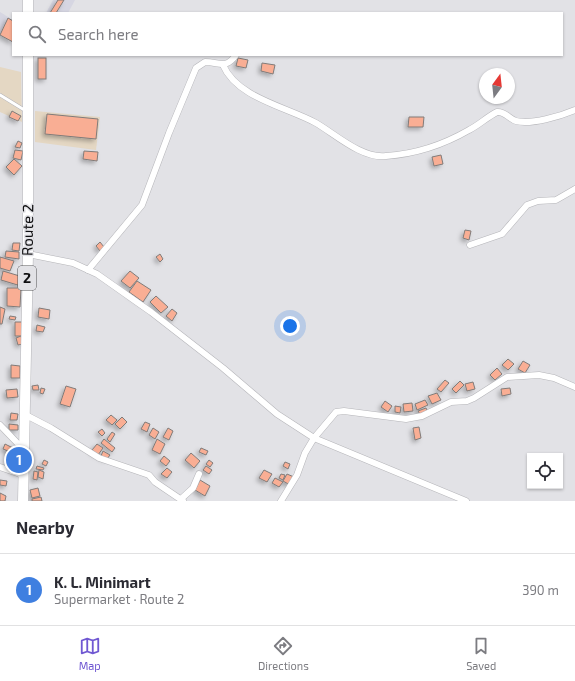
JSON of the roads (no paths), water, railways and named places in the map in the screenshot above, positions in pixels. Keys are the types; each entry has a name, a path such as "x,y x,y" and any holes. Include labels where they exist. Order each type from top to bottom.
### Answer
{"highway":[{"path":"28,0 28,12"},
{"name":"Route 2","path":"23,501 28,254 28,56"}],"street":[{"path":"88,270 142,205 169,133 196,68 205,62 223,65 231,62 235,56"},
{"path":"223,65 232,79 253,94 316,123 349,145 382,156 402,154 440,145 471,129 497,112 503,113 514,121 527,123 565,114 575,110"},
{"path":"470,245 502,234 527,205 533,202 556,200 575,189"},
{"path":"28,254 73,263 88,270 151,312 233,375 277,414 314,438 466,501"},
{"path":"281,501 297,475 314,438 332,415 339,411 385,417 414,418 451,402 467,401 474,398 507,377 539,375 554,378 575,387"},
{"path":"24,414 51,428 99,458 148,474 155,482 182,500 193,488 198,474"},
{"path":"0,425 24,450"},
{"path":"0,467 23,474"}],"lane":[{"path":"0,95 29,113"}],"place":[{"name":"K. L. Minimart","path":"19,460"}]}
